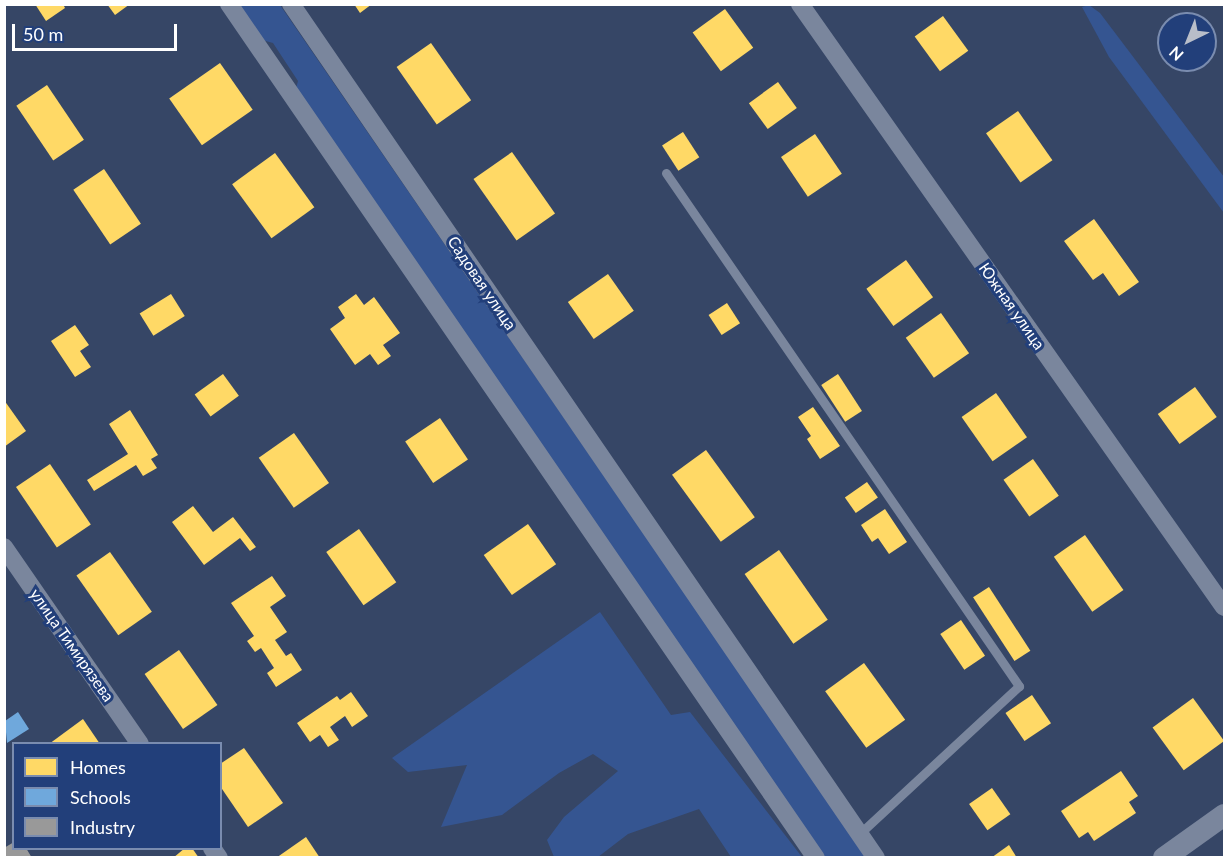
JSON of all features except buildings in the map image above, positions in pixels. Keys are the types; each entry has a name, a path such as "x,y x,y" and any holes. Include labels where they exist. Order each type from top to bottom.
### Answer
{"street":[{"path":"229,4 816,858"},
{"name":"Садовая улица","path":"291,4 876,858"},
{"name":"Южная улица","path":"800,4 1224,607"},
{"name":"улица Тимирязева","path":"4,547 139,742"},
{"path":"1164,858 1224,814"}],"lane":[{"path":"666,173 1019,686 860,833"}],"shaded area":[{"path":"238,5 280,5 866,857 823,857 295,92 298,81 273,43 262,40"},
{"path":"1089,5 1100,13 1224,177 1224,213 1109,57 1082,7"},
{"path":"600,612 671,715 690,712 802,857 731,857 699,809 628,834 598,857 554,857 547,840 564,817 618,771 593,754 559,773 502,815 441,827 467,765 408,772 392,758"}]}
